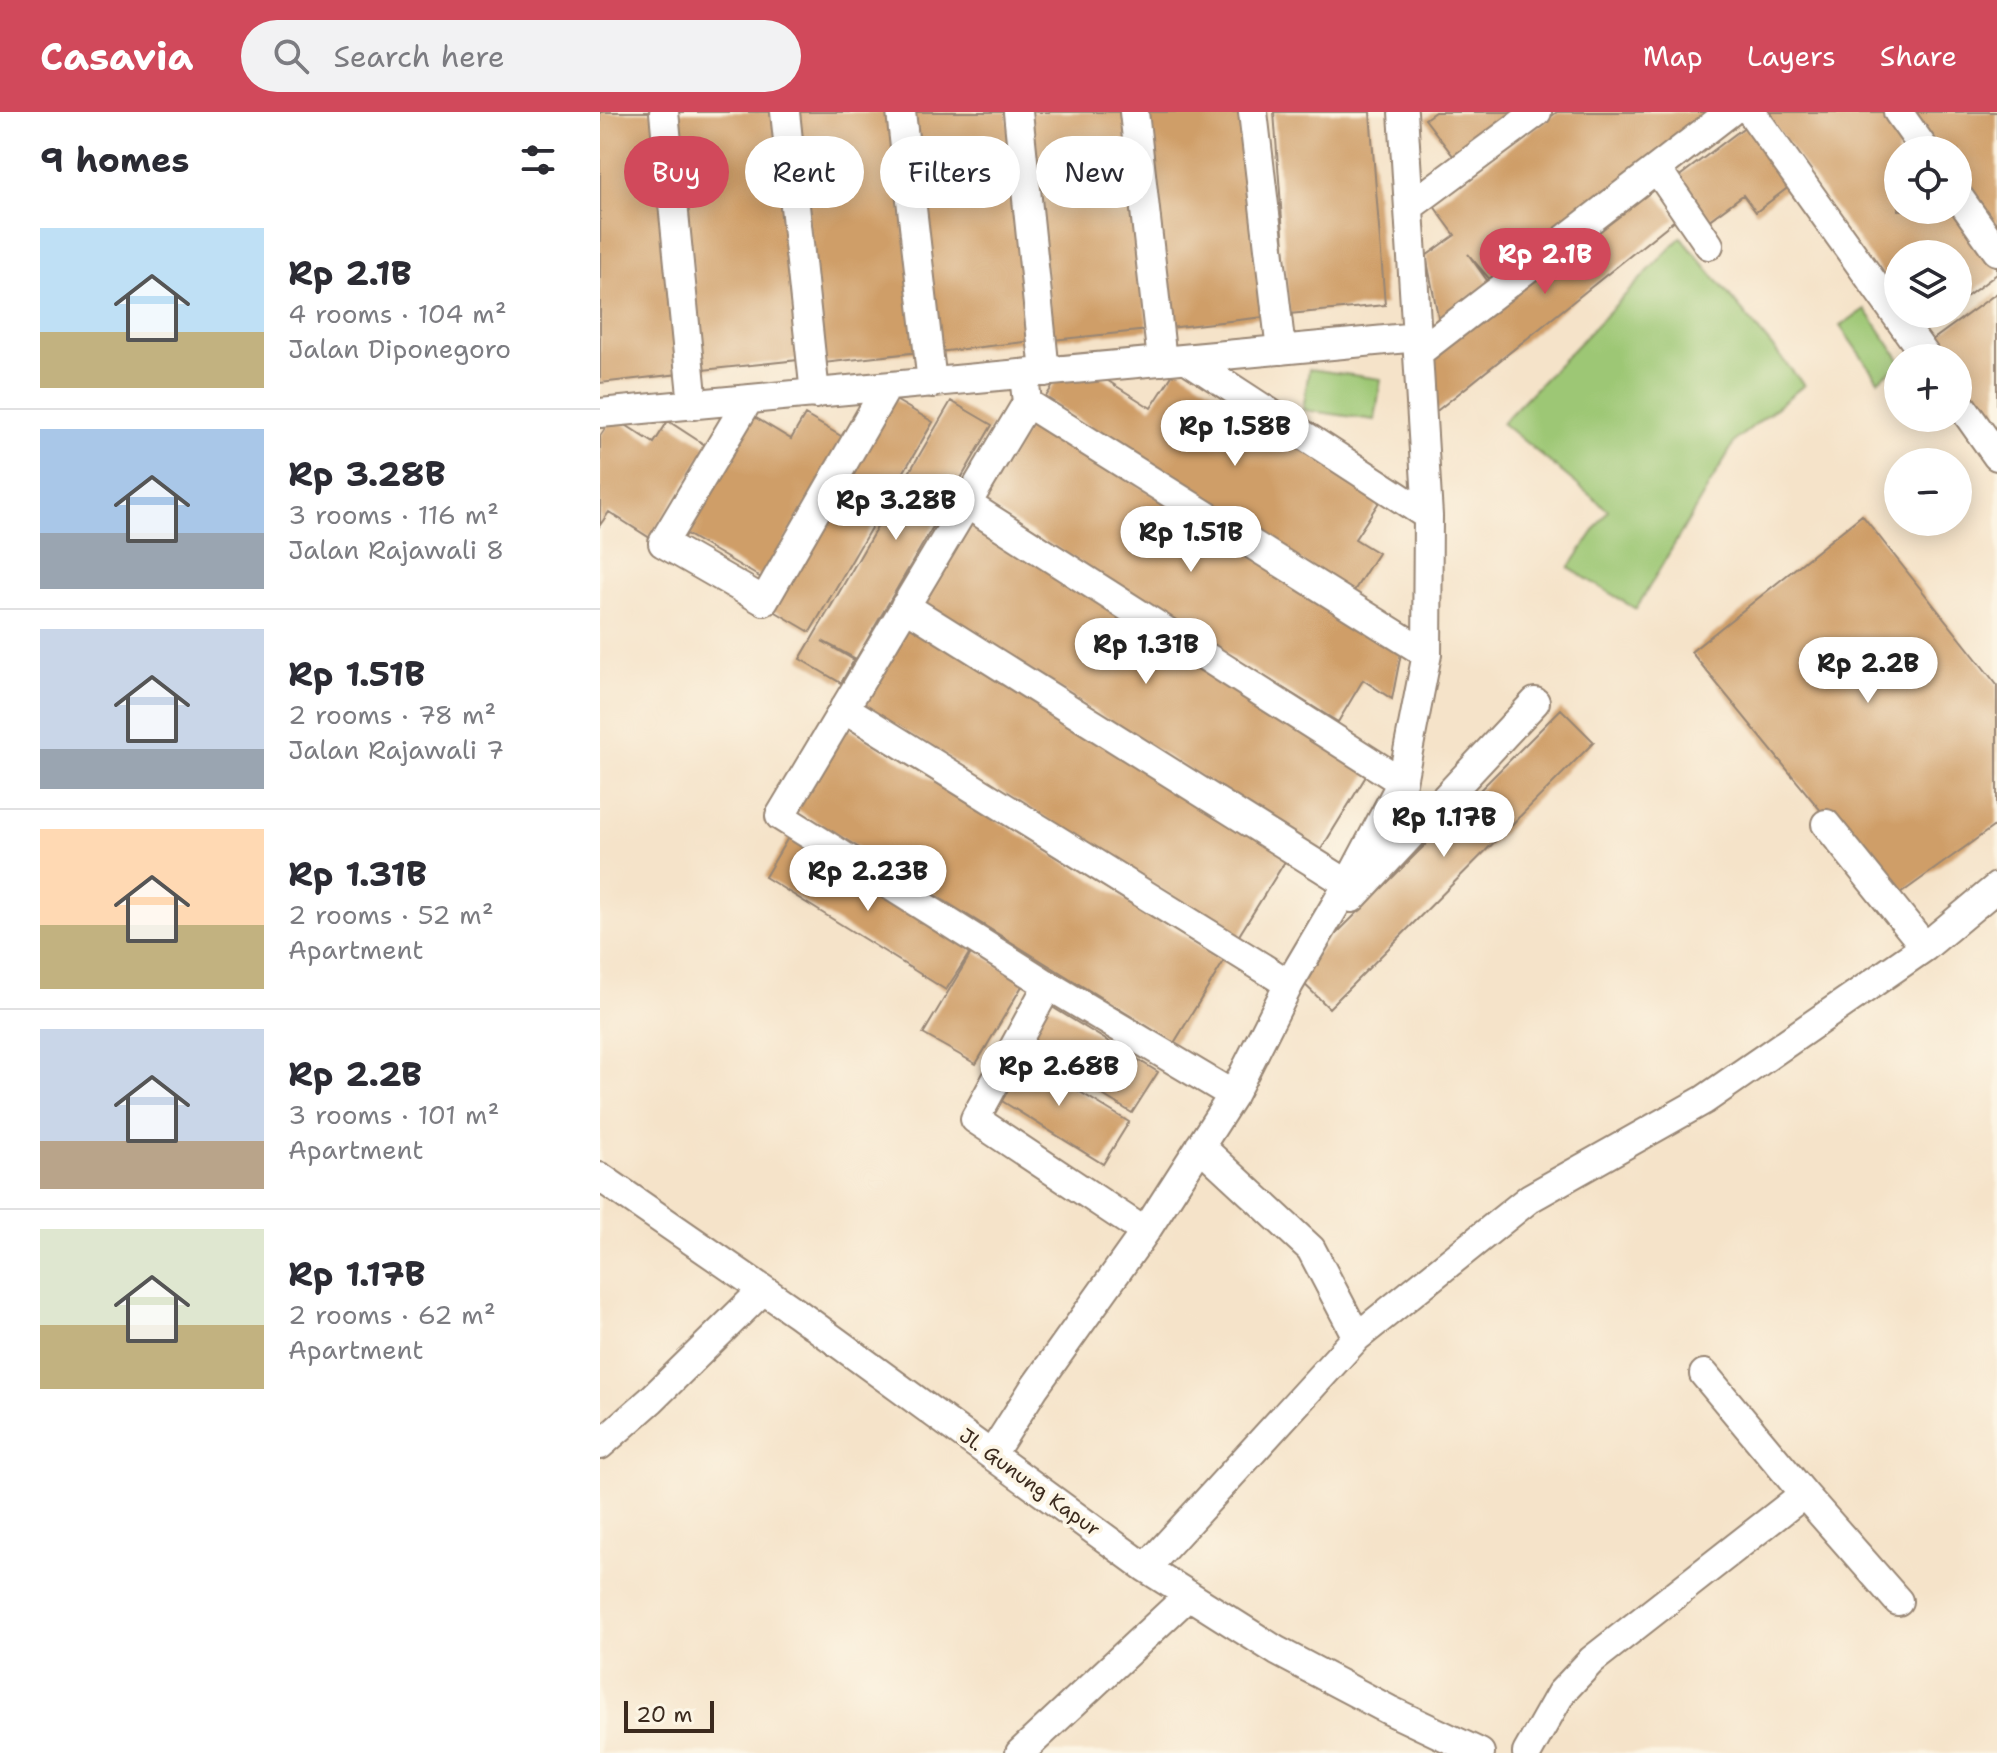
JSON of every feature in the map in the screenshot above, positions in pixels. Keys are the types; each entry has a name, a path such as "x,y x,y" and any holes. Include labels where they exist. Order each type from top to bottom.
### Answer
{"street":[{"path":"664,112 693,405"},
{"path":"785,112 815,394"},
{"path":"901,112 932,383"},
{"path":"1018,112 1035,373 1027,403 780,816 1048,985 1233,1095"},
{"path":"1134,112 1174,360 1428,516"},
{"path":"1253,112 1281,350"},
{"path":"992,1454 1034,1388 1145,1232 1233,1095 1289,984 1348,884 1402,782 1427,654 1428,516 1403,112"},
{"path":"1409,207 1537,112"},
{"path":"602,415 1281,350 1418,344 1730,112"},
{"path":"1751,112 1917,344"},
{"path":"1898,112 1915,136"},
{"path":"1657,169 1709,245"},
{"path":"1972,216 1997,251"},
{"path":"749,399 663,543 764,601 887,387"},
{"path":"1027,403 1427,654"},
{"path":"1972,421 1997,456"},
{"path":"967,504 1402,782"},
{"path":"905,606 1348,884"},
{"path":"1316,936 1535,702"},
{"path":"844,708 1289,984"},
{"path":"1826,824 1925,947"},
{"path":"1146,1568 1357,1337 1530,1198 1704,1100 1925,947 1997,887"},
{"path":"1048,985 975,1119 1145,1232"},
{"path":"1200,1146 1311,1249 1357,1337"},
{"name":"Jl. Gunung Kapur","path":"600,1177 763,1290 1146,1568 1277,1651 1389,1710 1480,1753"},
{"path":"600,1445 651,1400 763,1290"},
{"path":"1704,1374 1898,1601"},
{"path":"1527,1753 1561,1693 1592,1660 1804,1494"},
{"path":"1020,1753 1189,1595"}],"green space":[{"path":"1681,237 1804,385 1736,440 1636,609 1569,568 1608,510 1502,423"},
{"path":"1865,309 1889,344 1884,344 1884,376 1878,380 1840,326"},
{"path":"1309,369 1381,379 1375,420 1303,410"}],"building":[{"path":"600,112 653,112 655,136 624,136 624,208 663,208 679,374 600,383"},
{"path":"677,112 774,112 776,136 745,136 745,208 783,208 798,360 703,370 687,208 729,208 729,136 679,136"},
{"path":"795,112 891,112 894,136 880,136 880,208 902,208 919,352 824,363 806,208 864,208 864,136 798,136"},
{"path":"911,112 1007,112 1010,136 914,136"},
{"path":"1027,112 1124,112 1127,136 1036,136 1036,191"},
{"path":"1144,112 1241,112 1264,317 1169,328 1153,190 1153,136 1147,136"},
{"path":"1274,112 1370,112 1385,305 1289,314"},
{"path":"1435,112 1514,112 1454,157 1425,119"},
{"path":"1557,112 1715,112 1491,281 1468,254 1489,283 1439,321 1426,256 1455,235 1433,205"},
{"path":"1765,112 1884,112 1902,136 1884,136 1884,224 1965,224 1997,267 1997,274 1972,293 1972,240 1884,240 1884,276"},
{"path":"1909,112 1997,112 1997,233 1972,199 1972,136 1927,136"},
{"path":"1750,123 1794,183 1756,212 1743,195 1704,224 1673,181"},
{"path":"1650,185 1676,219 1433,414 1429,356"},
{"path":"922,208 1018,208 1033,341 938,352"},
{"path":"1038,208 1135,208 1148,330 1053,340"},
{"path":"1997,293 1997,433 1972,398 1972,344 1933,344 1931,341 1949,328 1972,328 1972,311"},
{"path":"1177,368 1381,499 1355,539 1378,553 1352,594 1045,398 1058,378 1097,374 1151,408"},
{"path":"892,398 933,422 810,632 769,608"},
{"path":"951,401 992,425 856,659 822,641 854,660 841,683 800,659"},
{"path":"751,415 791,439 805,415 846,439 763,579 681,531"},
{"path":"613,417 654,443 668,421 708,447 650,538 609,512 600,525 600,436"},
{"path":"1033,420 1402,648 1392,699 1363,680 1338,722 982,502"},
{"path":"1862,515 1997,685 1997,824 1893,899 1691,652"},
{"path":"971,522 1371,768 1320,851 920,603"},
{"path":"910,621 1289,855 1238,937 860,703"},
{"path":"1561,709 1594,742 1329,1008 1295,975"},
{"path":"846,727 1224,961 1174,1043 796,809"},
{"path":"789,836 972,949 946,990 765,877"},
{"path":"973,950 1025,981 976,1064 923,1034"},
{"path":"1044,1002 1158,1072 1132,1113 1018,1043"},
{"path":"1015,1052 1129,1122 1103,1164 989,1093"}]}
